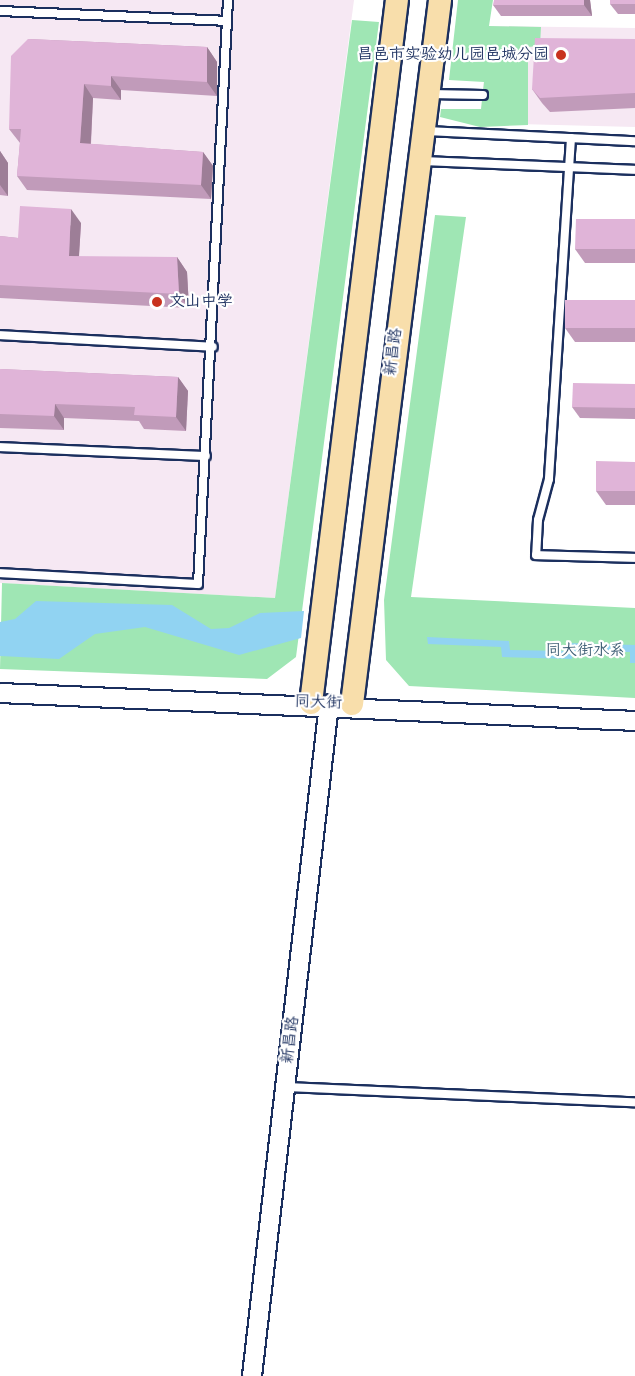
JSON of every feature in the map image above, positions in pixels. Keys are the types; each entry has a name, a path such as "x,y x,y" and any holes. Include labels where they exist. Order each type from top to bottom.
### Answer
{"main road":[{"name":"新昌路","path":"320,703 397,0"},
{"name":"新昌路","path":"352,704 417,161 429,93 440,0"},
{"path":"378,158 417,161"}],"street":[{"name":"同大街","path":"0,693 352,704 635,721"},
{"name":"新昌路","path":"252,1376 285,1087 320,703"}],"lane":[{"path":"0,573 198,584 213,347 228,0"},
{"path":"0,11 227,21"},
{"path":"429,93 483,95"},
{"path":"423,130 635,141"},
{"path":"571,138 549,479 538,520 536,555 635,558"},
{"path":"417,161 635,170"},
{"path":"0,335 213,347"},
{"path":"0,447 206,456"},
{"path":"285,1087 635,1102"}],"shaded area":[{"name":"文山中学","path":"0,0 354,0 275,598 0,583"},
{"name":"昌邑市实验幼儿园邑城分园","path":"489,26 635,28 635,127 480,123"}],"green space":[{"path":"458,0 493,0 489,26 541,27 540,46 528,47 528,125 480,127 440,117 441,109 481,109 484,82 449,80"},
{"path":"352,20 379,22 296,657 267,679 0,669 2,583 275,598"},
{"name":"同大街水系","path":"435,215 466,217 411,597 635,608 635,698 409,686 386,660 384,600"}],"water":[{"path":"36,601 172,605 211,629 229,628 260,613 304,611 301,638 239,655 145,627 95,634 59,659 0,656 0,622 15,619"},
{"path":"427,637 509,641 510,650 567,651 567,643 635,645 635,663 630,663 630,652 572,651 572,659 502,657 501,647 428,644"}],"building":[{"path":"494,0 584,0 584,5 493,5"},
{"path":"610,0 635,0 635,4 610,4"},
{"path":"535,38 635,39 635,93 540,98 532,89"},
{"path":"28,39 207,47 207,82 111,76 111,86 84,84 80,143 203,152 201,185 17,176 21,129 9,129 11,56"},
{"path":"20,206 71,209 69,256 177,257 179,294 0,285 0,236 18,238"},
{"path":"576,219 635,219 635,249 575,249"},
{"path":"565,300 635,300 635,328 565,328"},
{"path":"0,369 178,377 176,417 134,415 135,407 55,404 54,416 0,414"},
{"path":"573,383 635,384 635,408 572,407"},
{"path":"596,461 635,462 635,491 596,491"}],"place":[{"name":"昌邑市实验幼儿园邑城分园","path":"561,55"},
{"name":"文山中学","path":"157,302"}]}
